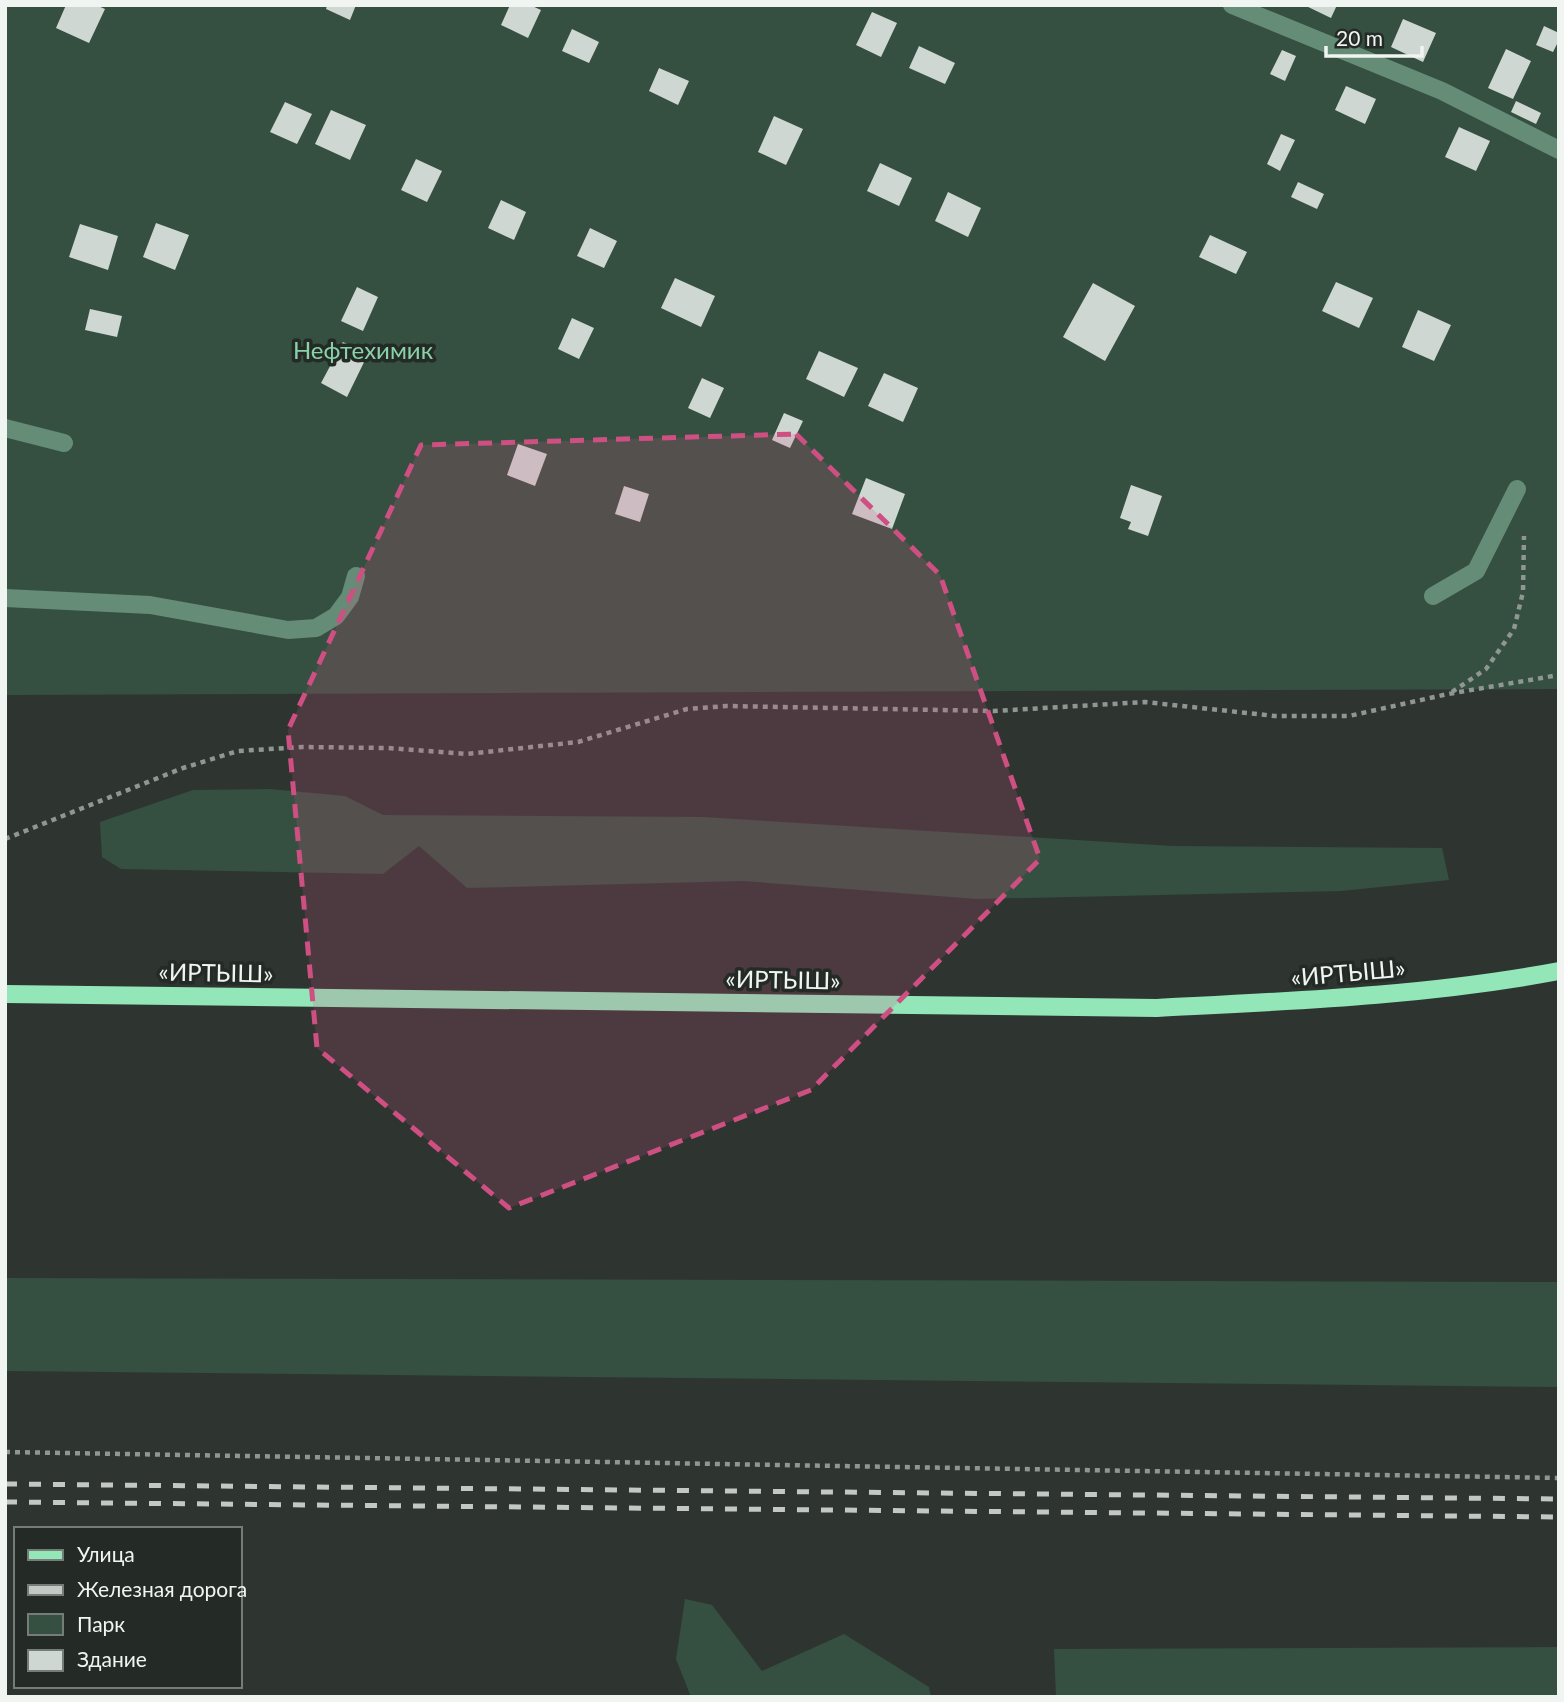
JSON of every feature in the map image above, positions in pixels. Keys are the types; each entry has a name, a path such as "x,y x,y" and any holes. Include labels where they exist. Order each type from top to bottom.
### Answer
{"main road":[{"name":"«ИРТЫШ»","path":"5,994 1157,1008 1317,1000 1431,990 1559,971"}],"lane":[{"path":"1232,5 1442,91 1559,150"},
{"path":"5,428 64,443"},
{"path":"1433,596 1476,570 1517,489"},
{"path":"5,598 150,606 288,630 316,628 336,616 350,597 356,576"}],"path":[{"path":"1448,694 1486,669 1514,629 1523,592 1523,539 1526,528"},
{"path":"5,839 183,768 237,751 302,747 376,748 467,754 578,742 687,709 727,706 994,710 1145,702 1275,716 1349,716 1448,694 1559,675"},
{"path":"5,1452 1559,1478"}],"highlighted area":[{"path":"796,434 940,575 1040,859 811,1090 509,1208 317,1048 288,730 421,445"}],"green space":[{"name":"Нефтехимик","path":"5,5 1559,5 1559,689 5,695"},
{"path":"270,789 345,796 383,815 703,817 1173,846 1442,848 1449,880 1341,891 977,899 743,881 467,888 419,846 383,874 121,869 102,857 100,822 193,790"},
{"path":"5,1278 1559,1282 1559,1387 5,1371"},
{"path":"685,1599 712,1605 762,1671 844,1634 929,1687 931,1697 691,1697 676,1659"},
{"path":"1559,1647 1559,1697 1056,1697 1054,1649"}],"building":[{"path":"66,5 96,5 105,9 89,43 56,28"},
{"path":"327,5 356,5 350,20 326,9"},
{"path":"510,5 530,5 541,10 528,38 501,25"},
{"path":"1304,5 1337,5 1331,18"},
{"path":"872,12 897,23 881,57 856,45"},
{"path":"1403,19 1436,33 1423,62 1391,47"},
{"path":"1544,26 1559,33 1559,40 1553,52 1536,45"},
{"path":"572,29 599,42 589,63 562,51"},
{"path":"919,46 955,63 945,84 909,68"},
{"path":"1506,49 1531,61 1513,99 1488,88"},
{"path":"1282,50 1296,56 1285,81 1270,74"},
{"path":"659,68 689,81 678,105 649,91"},
{"path":"1346,86 1376,99 1365,124 1335,110"},
{"path":"1516,101 1541,113 1536,124 1511,112"},
{"path":"285,102 312,114 297,144 270,132"},
{"path":"331,110 366,125 350,160 315,144"},
{"path":"774,116 803,129 786,165 758,152"},
{"path":"1459,127 1490,141 1476,171 1445,157"},
{"path":"1281,134 1295,140 1280,171 1267,164"},
{"path":"416,159 442,171 427,202 401,190"},
{"path":"880,163 912,178 899,206 867,191"},
{"path":"1298,182 1324,194 1317,209 1291,197"},
{"path":"948,192 981,208 968,237 935,221"},
{"path":"501,200 526,212 514,240 488,228"},
{"path":"156,223 189,235 175,270 143,257"},
{"path":"80,224 118,236 108,270 69,257"},
{"path":"590,228 617,241 604,268 577,256"},
{"path":"1210,235 1247,252 1236,274 1199,257"},
{"path":"675,278 715,296 701,327 661,308"},
{"path":"1336,282 1373,298 1359,328 1322,311"},
{"path":"1093,283 1135,306 1105,361 1063,337"},
{"path":"357,287 378,297 363,331 341,321"},
{"path":"90,309 122,316 117,337 85,330"},
{"path":"1418,310 1451,325 1434,361 1402,347"},
{"path":"572,318 594,328 579,359 558,349"},
{"path":"343,342 368,354 347,397 321,383"},
{"path":"819,351 858,368 844,397 806,379"},
{"path":"884,373 918,388 903,422 868,406"},
{"path":"702,378 724,388 710,418 688,408"},
{"path":"784,413 803,421 790,448 772,440"},
{"path":"518,444 547,454 535,486 507,475"},
{"path":"866,478 905,494 892,529 852,514"},
{"path":"1131,485 1162,496 1148,536 1128,529 1131,522 1120,518"},
{"path":"624,486 649,494 640,522 615,514"}],"railway":[{"path":"5,1484 1559,1499"},
{"path":"5,1502 1559,1517"}]}
